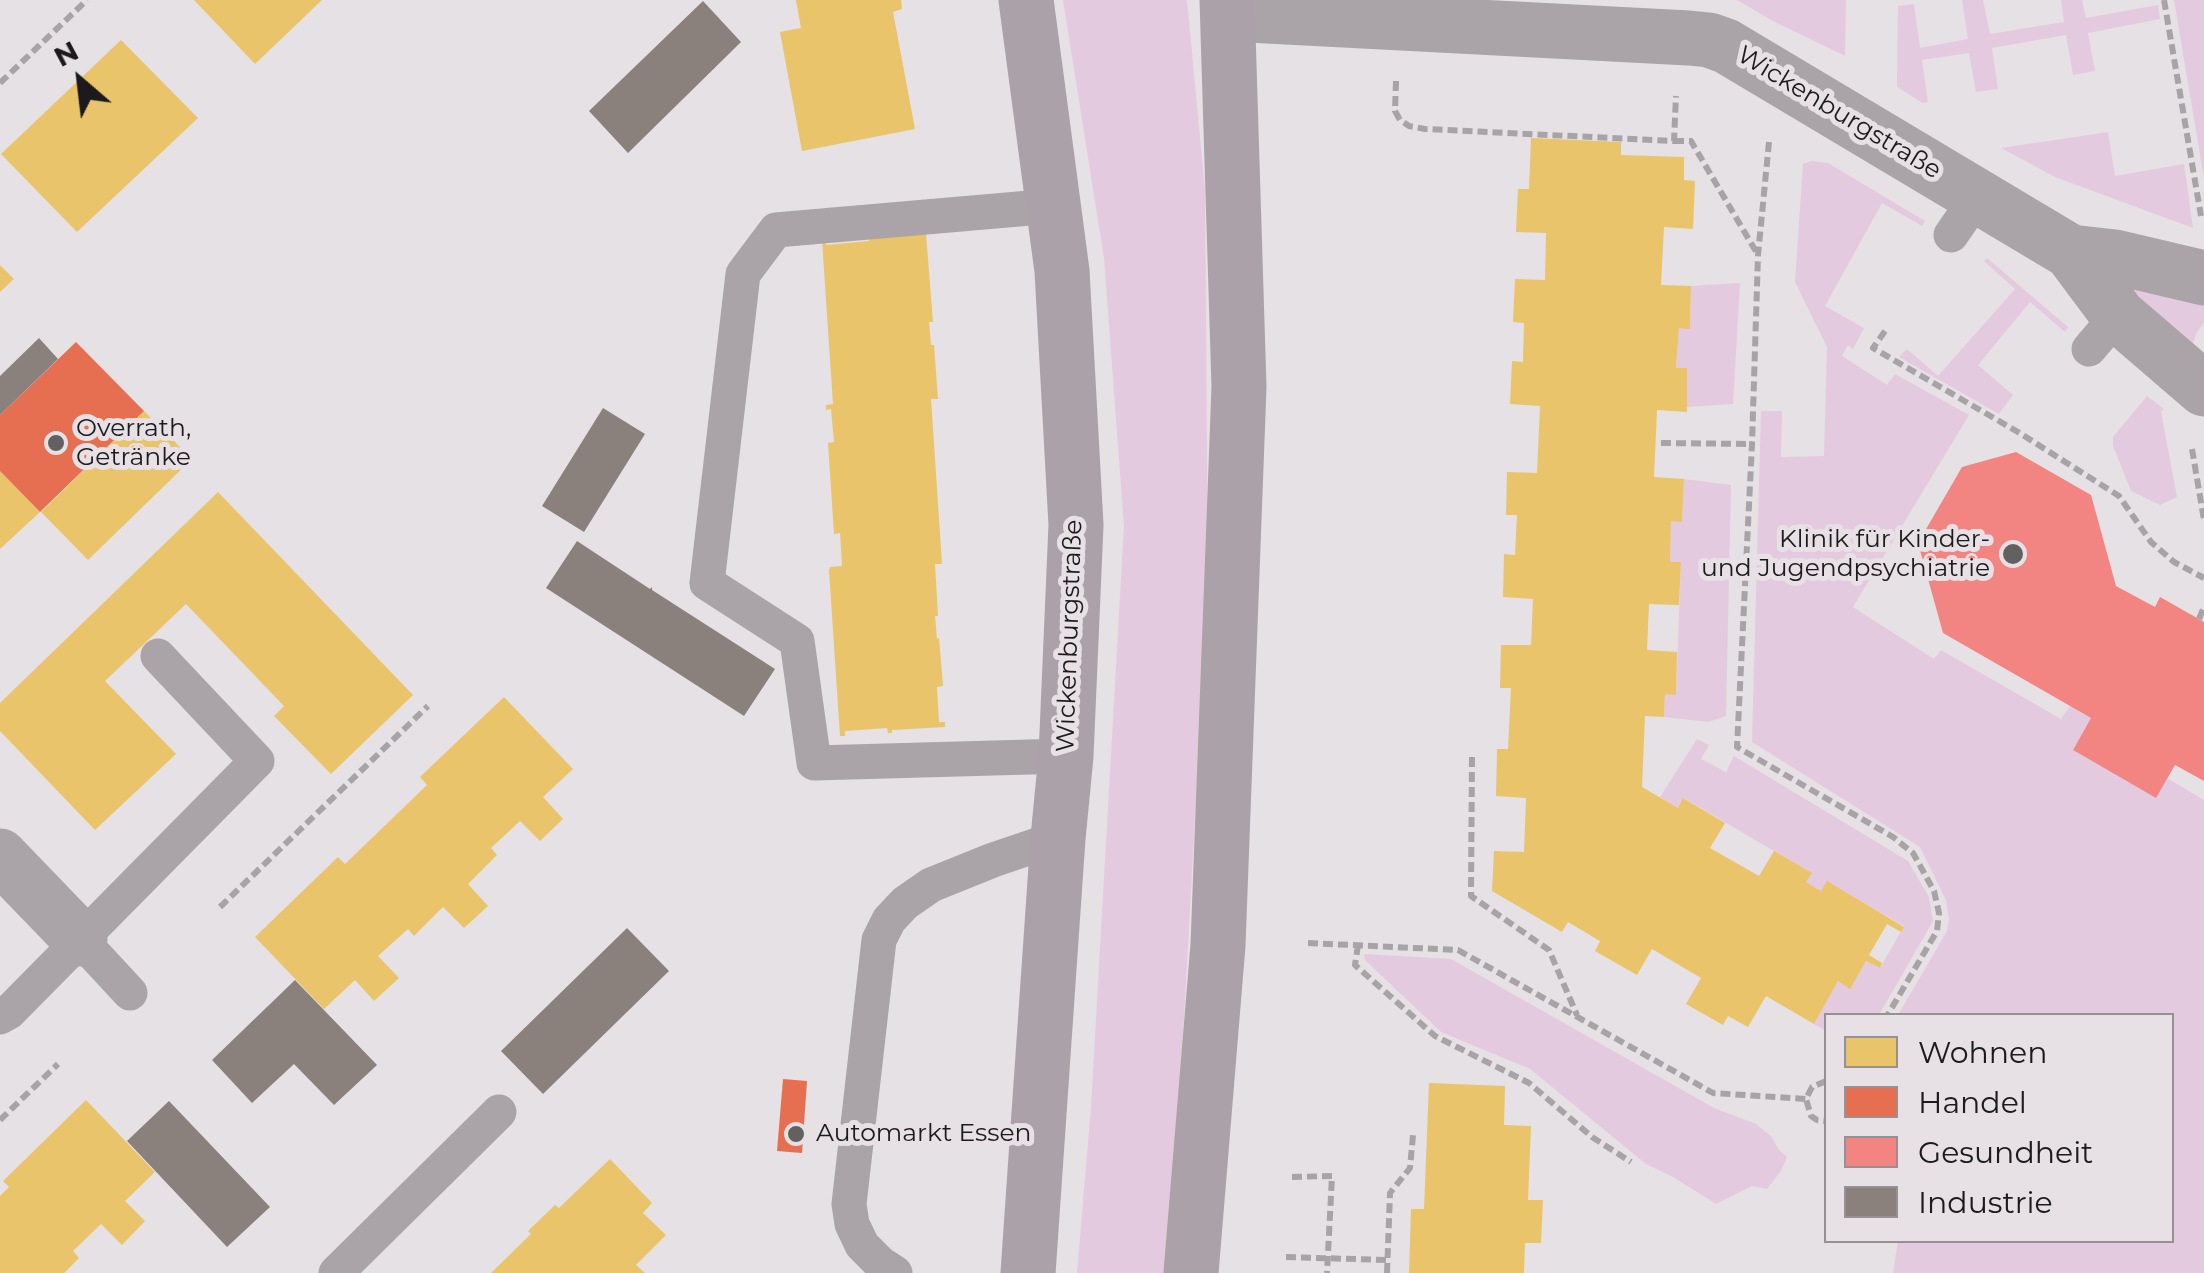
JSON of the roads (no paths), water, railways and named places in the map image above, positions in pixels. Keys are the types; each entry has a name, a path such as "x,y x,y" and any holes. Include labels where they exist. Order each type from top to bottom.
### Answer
{"main road":[{"name":"Wickenburgstraße","path":"1026,0 1062,270 1076,525 1066,756 1028,1273"},
{"name":"Wickenburgstraße","path":"1190,1273 1218,945 1240,387 1228,7"}],"street":[{"name":"Wickenburgstraße","path":"1228,7 1708,40 1776,75 1964,216 2071,252 2115,257 2204,278"},
{"name":"Wickenburgstraße","path":"2071,252 2104,332 2197,414"},
{"path":"0,856 80,939"}],"lane":[{"path":"1053,206 776,230 743,274 707,583 797,641 814,763 1066,756"},
{"path":"0,1018 257,762 158,656"},
{"path":"895,1273 862,1245 852,1224 850,1204 879,940 889,920 905,902 931,885 1058,838"},
{"path":"80,939 130,993"},
{"path":"336,1273 499,1112"}],"place":[{"name":"Overrath, Getränke","path":"56,443"},
{"name":"Klinik für Kinder- und Jugendpsychiatrie","path":"2013,554"},
{"name":"Automarkt Essen","path":"796,1134"}]}
